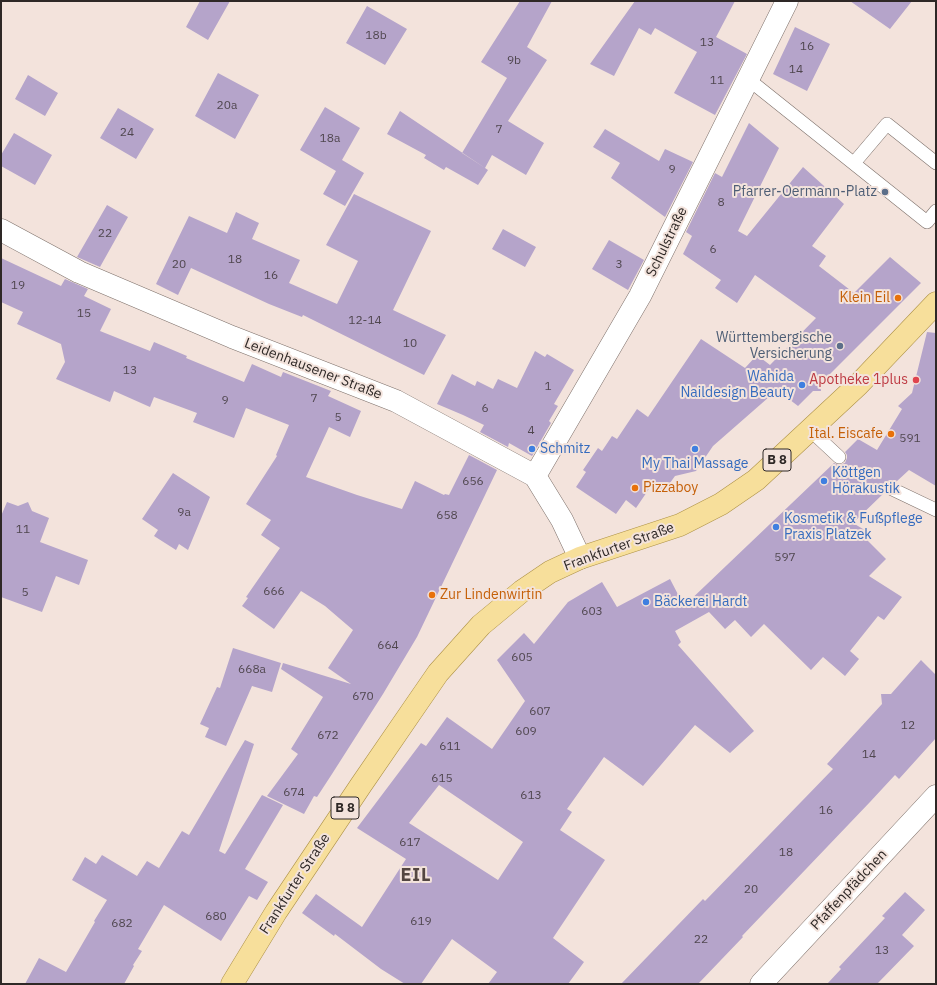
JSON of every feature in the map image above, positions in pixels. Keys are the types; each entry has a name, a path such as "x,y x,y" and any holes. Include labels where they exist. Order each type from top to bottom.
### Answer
{"main road":[{"name":"Frankfurter Straße","path":"232,984 280,906 361,784 438,673 481,625 522,591 550,572 580,558 680,525 721,504 756,480 858,385 936,303"}],"street":[{"name":"Schulstraße","path":"535,476 640,296 787,1"},
{"name":"Leidenhausener Straße","path":"1,230 79,272 232,337 396,401 535,476"},
{"path":"535,476 562,520 580,558"},
{"name":"Pfaffenpfädchen","path":"761,984 933,804"}],"lane":[{"path":"748,79 927,222 936,211"},
{"path":"854,163 887,124 936,164"},
{"path":"810,430 840,457"},
{"path":"890,488 936,510"}],"building":[{"path":"200,1 230,1 208,40 186,27"},
{"path":"520,1 552,1 527,47 547,60 508,121 544,143 526,175 492,155 485,168 462,153 507,78 481,62"},
{"path":"635,1 735,1 716,37 747,54 715,115 674,93 697,52 655,28 651,35 639,28 614,76 590,64"},
{"path":"850,1 912,1 890,29"},
{"path":"367,6 407,29 385,65 346,43"},
{"path":"795,27 830,44 807,91 773,74"},
{"path":"218,73 259,95 235,139 195,116"},
{"path":"28,75 58,93 45,116 15,99"},
{"path":"325,107 360,128 342,160 364,173 345,206 323,194 336,171 300,150"},
{"path":"118,108 154,129 136,159 100,138"},
{"path":"400,111 488,170 478,185 446,167 444,170 424,158 426,155 387,134"},
{"path":"749,123 779,148 738,231 747,236 803,167 844,204 812,246 826,256 819,266 854,293 890,257 921,283 820,384 821,391 813,391 798,406 777,390 713,446 696,471 675,476 662,494 651,486 636,508 626,500 616,514 576,487 586,472 583,470 598,448 602,451 612,436 617,439 637,409 648,417 701,339 745,368 757,355 770,365 816,318 755,275 737,303 715,288 721,280 683,254 692,236 686,232 715,173 722,177"},
{"path":"605,129 659,161 665,149 693,162 665,217 611,178 620,163 593,147"},
{"path":"14,133 52,155 35,185 1,166 1,155"},
{"path":"354,194 431,231 393,310 446,335 424,375 303,315 302,317 269,304 191,268 178,295 156,284 189,216 227,233 236,212 259,223 252,239 300,260 289,283 337,304 358,261 326,245"},
{"path":"107,205 128,217 100,267 77,257"},
{"path":"503,229 536,247 525,267 492,249"},
{"path":"609,240 644,260 628,290 592,269"},
{"path":"1,258 61,286 65,279 88,289 84,296 111,309 100,331 150,351 154,342 187,356 186,358 244,382 252,364 281,377 283,372 331,391 328,396 361,411 350,437 329,427 306,477 402,509 415,481 444,495 449,495 469,455 497,470 417,637 332,774 317,797 314,796 304,814 267,796 298,754 291,749 323,697 281,669 283,663 351,684 328,668 353,630 325,606 301,591 274,629 242,606 248,598 246,597 280,548 261,535 271,520 246,504 277,456 276,455 289,425 246,408 234,438 193,422 197,413 154,397 150,407 114,391 110,402 56,379 65,362 61,344 17,324 23,312 1,302"},
{"path":"927,332 936,333 936,486 909,470 896,482 890,480 885,482 882,488 884,493 853,523 868,532 864,537 886,559 869,576 902,597 884,620 878,616 850,651 859,659 845,676 823,657 811,670 764,624 751,637 735,620 725,629 709,612 675,631 681,642 678,645 754,731 730,753 695,725 643,786 604,757 567,809 572,812 560,830 605,860 553,938 584,962 568,984 488,984 497,972 452,939 421,984 405,984 381,969 335,934 334,936 302,913 316,894 362,927 406,859 357,828 421,743 426,746 447,717 492,749 525,701 497,660 524,633 534,644 568,602 602,582 617,607 670,579 684,606 834,463 838,465 845,463 847,455 845,452 858,439 877,450 902,409 898,406 912,393","holes":["439,785 523,842 498,880 409,823"]},
{"path":"535,351 545,357 547,354 574,370 554,404 558,406 549,421 551,423 532,456 509,443 508,447 480,432 484,425 437,404 452,374 475,386 477,381 493,389 498,379 517,388"},
{"path":"173,473 210,497 188,550 179,544 176,550 154,536 158,530 142,519"},
{"path":"7,502 18,506 28,502 32,511 49,518 40,542 88,560 79,585 56,576 42,612 1,597 1,516"},
{"path":"233,648 281,663 272,692 252,686 226,746 205,737 209,728 200,724 217,687 220,688"},
{"path":"921,660 936,675 936,738 899,779 895,775 698,984 621,984 703,899 705,901 833,769 827,764 882,704 881,694 891,694"},
{"path":"245,740 254,744 219,851 225,854 262,795 283,805 245,869 268,882 257,900 249,896 221,941 164,905 138,949 142,951 124,984 25,984 39,958 66,972 107,900 72,880 85,857 96,864 102,855 137,876 147,861 159,868 182,831 189,835"},
{"path":"905,892 925,910 902,935 914,946 877,984 827,984 841,969 839,967 885,918 882,916"}],"place":[{"name":"Pfarrer-Oermann-Platz","path":"885,192"},
{"name":"Klein Eil","path":"898,298"},
{"name":"Württembergische Versicherung","path":"840,346"},
{"name":"Apotheke 1plus","path":"916,380"},
{"name":"Wahida Naildesign Beauty","path":"802,385"},
{"name":"Ital. Eiscafe","path":"891,434"},
{"name":"Schmitz","path":"532,449"},
{"name":"My Thai Massage","path":"695,449"},
{"name":"Köttgen Hörakustik","path":"824,481"},
{"name":"Pizzaboy","path":"635,488"},
{"name":"Kosmetik & Fußpflege Praxis Platzek","path":"776,527"},
{"name":"Zur Lindenwirtin","path":"432,595"},
{"name":"Bäckerei Hardt","path":"646,602"}],"district":[{"name":"EIL","path":"416,876"}]}
